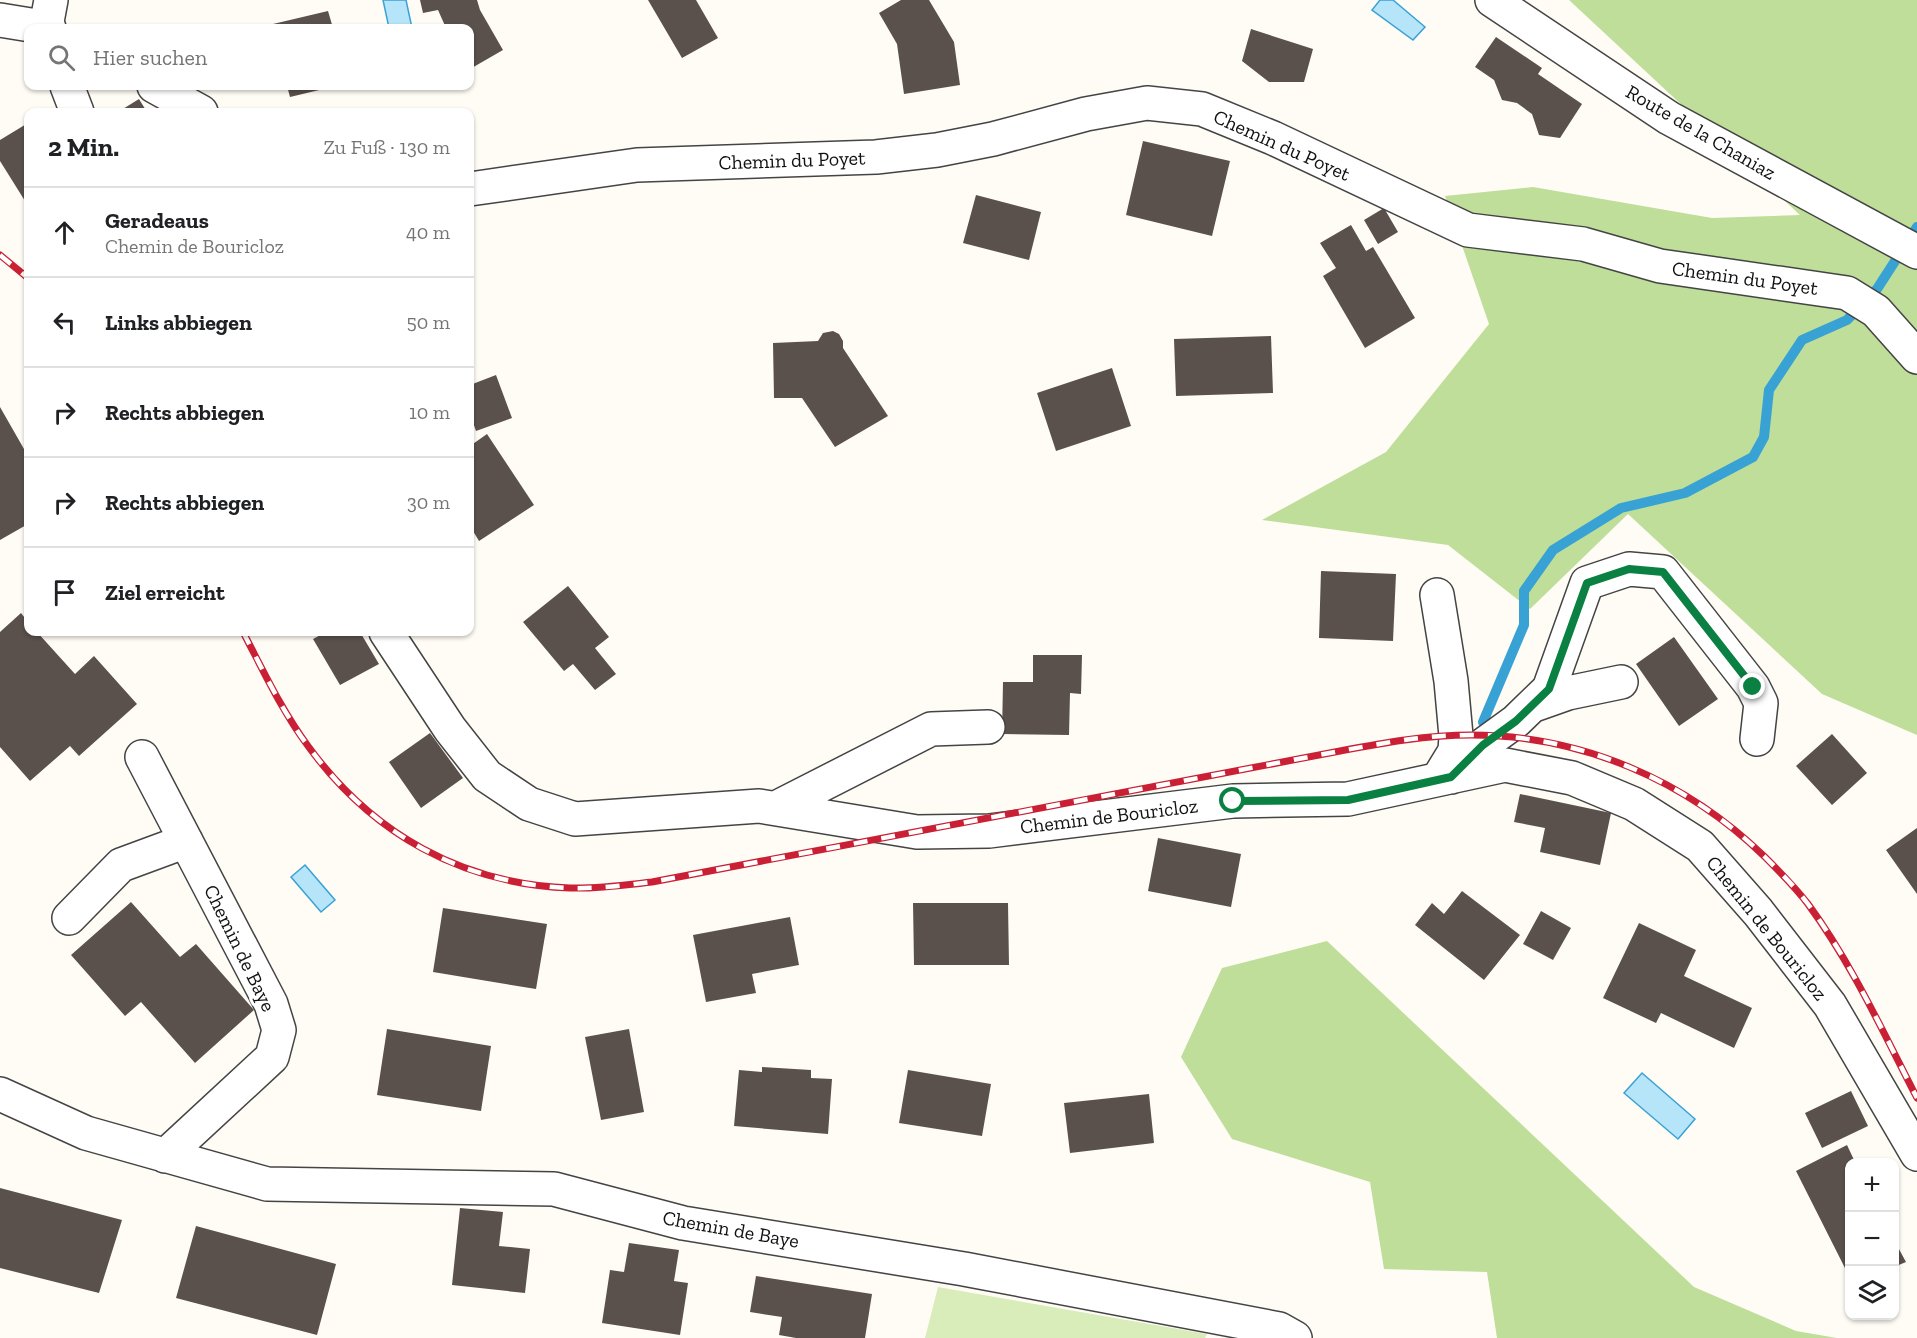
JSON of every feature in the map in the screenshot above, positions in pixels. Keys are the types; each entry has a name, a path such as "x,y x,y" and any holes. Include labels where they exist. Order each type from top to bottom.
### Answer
{"street":[{"name":"Route de la Chaniaz","path":"1492,0 1668,118 1917,252"},
{"path":"0,20 48,21"},
{"path":"69,90 75,108"},
{"path":"161,90 194,108"},
{"name":"Chemin du Poyet","path":"474,188 637,165 896,155 993,139 1086,114 1147,103 1202,109 1273,138 1468,230 1583,244 1660,266 1846,293 1876,310 1917,357"},
{"path":"1444,779 1483,745 1516,721 1549,689 1587,583 1629,569 1663,572 1753,687 1761,703 1757,739"},
{"path":"1437,595 1451,681 1456,736 1455,751 1444,779"},
{"name":"Chemin de Bouricloz","path":"389,636 450,729 487,776 529,804 575,819 759,806 917,832 989,831 1233,801 1348,800 1505,765 1572,778 1635,804 1700,846 1758,912 1830,1005 1917,1154"},
{"path":"1534,705 1568,693 1621,682"},
{"path":"776,808 931,729 988,727"},
{"name":"Chemin de Baye","path":"142,757 271,1004 279,1030 272,1057 165,1156"},
{"path":"69,918 121,865 186,841"},
{"name":"Chemin de Baye","path":"0,1094 86,1133 267,1184 554,1189 683,1223 987,1274 1279,1329 1295,1338"}],"green space":[{"path":"1569,0 1917,0 1917,735 1822,694 1628,514 1530,609 1448,545 1262,520 1386,452 1489,324 1445,196 1533,187 1712,218 1800,215"},
{"path":"1327,941 1694,1287 1796,1331 1837,1338 1497,1338 1487,1272 1384,1269 1370,1182 1232,1139 1181,1057 1222,968"},
{"path":"938,1287 1207,1334 1205,1338 925,1338"}],"water":[{"path":"383,0 406,0 411,24 388,24"},
{"path":"1380,0 1393,0 1425,27 1413,40 1372,10"},
{"path":"305,865 335,900 321,912 291,877"},
{"path":"1642,1073 1695,1119 1678,1139 1624,1093"}],"building":[{"path":"420,0 477,0 480,10 503,50 474,67 474,24 444,24 438,10 423,13"},
{"path":"648,0 696,0 718,38 682,58"},
{"path":"901,0 929,0 954,42 960,85 904,94 897,44 879,13"},
{"path":"328,11 332,24 273,24"},
{"path":"1251,29 1313,49 1304,82 1269,82 1242,61"},
{"path":"1496,37 1542,68 1538,74 1582,104 1560,138 1539,135 1532,114 1517,103 1502,100 1494,80 1475,67"},
{"path":"288,90 319,90 290,97"},
{"path":"139,99 145,108 124,108"},
{"path":"24,125 24,199 0,161 0,140"},
{"path":"1143,141 1230,161 1212,236 1126,215"},
{"path":"976,195 1041,212 1029,260 963,243"},
{"path":"1384,208 1398,232 1378,244 1364,220"},
{"path":"1351,225 1366,251 1373,247 1415,318 1365,348 1323,276 1336,268 1320,243"},
{"path":"833,331 839,334 843,341 843,348 888,416 835,447 802,398 774,398 773,343 818,341 823,333"},
{"path":"1271,336 1273,393 1176,396 1174,339"},
{"path":"1112,368 1131,426 1056,451 1037,393"},
{"path":"496,375 512,418 476,431 474,383"},
{"path":"0,407 24,449 24,526 0,540"},
{"path":"487,434 534,505 479,541 474,533 474,443"},
{"path":"1321,571 1396,574 1393,641 1319,638"},
{"path":"568,586 609,637 595,648 616,674 595,690 573,664 564,671 523,622"},
{"path":"21,613 24,617 24,636 41,636 75,674 94,656 137,704 79,756 70,746 30,781 0,747 0,632"},
{"path":"319,636 362,636 379,664 340,685 313,639"},
{"path":"1674,637 1718,699 1679,726 1636,664"},
{"path":"1033,655 1082,655 1081,694 1070,693 1069,735 1002,734 1003,682 1033,682"},
{"path":"430,733 463,778 421,808 389,762"},
{"path":"1832,734 1867,773 1832,805 1796,766"},
{"path":"1520,794 1611,813 1600,865 1540,852 1545,828 1514,822"},
{"path":"1917,828 1917,894 1886,850"},
{"path":"1158,838 1241,854 1231,907 1148,891"},
{"path":"1462,891 1520,935 1484,980 1415,925 1432,903 1444,914"},
{"path":"131,902 180,957 196,944 254,1010 195,1063 141,1002 125,1016 71,955"},
{"path":"913,903 1008,903 1009,965 914,965"},
{"path":"443,908 547,924 536,989 433,972"},
{"path":"1541,911 1571,928 1553,960 1523,944"},
{"path":"790,917 799,965 752,974 756,993 706,1002 693,935"},
{"path":"1639,923 1696,950 1684,976 1752,1008 1734,1048 1661,1013 1656,1023 1603,998"},
{"path":"387,1029 491,1046 481,1111 377,1095"},
{"path":"629,1029 644,1112 601,1120 585,1037"},
{"path":"762,1067 811,1070 811,1078 832,1079 828,1134 734,1126 739,1070 762,1072"},
{"path":"908,1070 991,1084 982,1136 899,1123"},
{"path":"1851,1091 1868,1126 1822,1148 1805,1113"},
{"path":"1149,1094 1154,1143 1070,1153 1064,1103"},
{"path":"1847,1145 1853,1158 1845,1158 1845,1268 1796,1171"},
{"path":"0,1188 122,1220 99,1293 0,1268"},
{"path":"460,1208 503,1212 499,1246 530,1249 525,1293 452,1285"},
{"path":"196,1226 336,1264 317,1335 176,1298"},
{"path":"629,1243 679,1250 674,1281 688,1283 680,1335 602,1323 610,1270 624,1272"},
{"path":"1899,1249 1906,1262 1899,1265"},
{"path":"756,1276 872,1294 865,1338 796,1338 779,1335 782,1317 750,1312"}],"waterway":[{"path":"1483,722 1524,625 1524,591 1553,550 1621,508 1685,493 1753,457 1764,437 1769,390 1802,340 1847,320 1877,289 1917,227"}],"railway":[{"path":"0,255 24,275"},
{"path":"245,636 281,705 308,746 333,777 361,805 391,829 422,849 457,865 530,884 570,888 652,882 1405,740 1454,735 1512,737 1552,743 1592,753 1630,767 1701,805 1765,857 1787,880 1808,904 1839,950 1917,1098"}],"route":[{"path":"1233,801 1348,800 1451,777 1483,745 1516,721 1549,689 1587,583 1629,569 1663,572 1753,687"}]}
